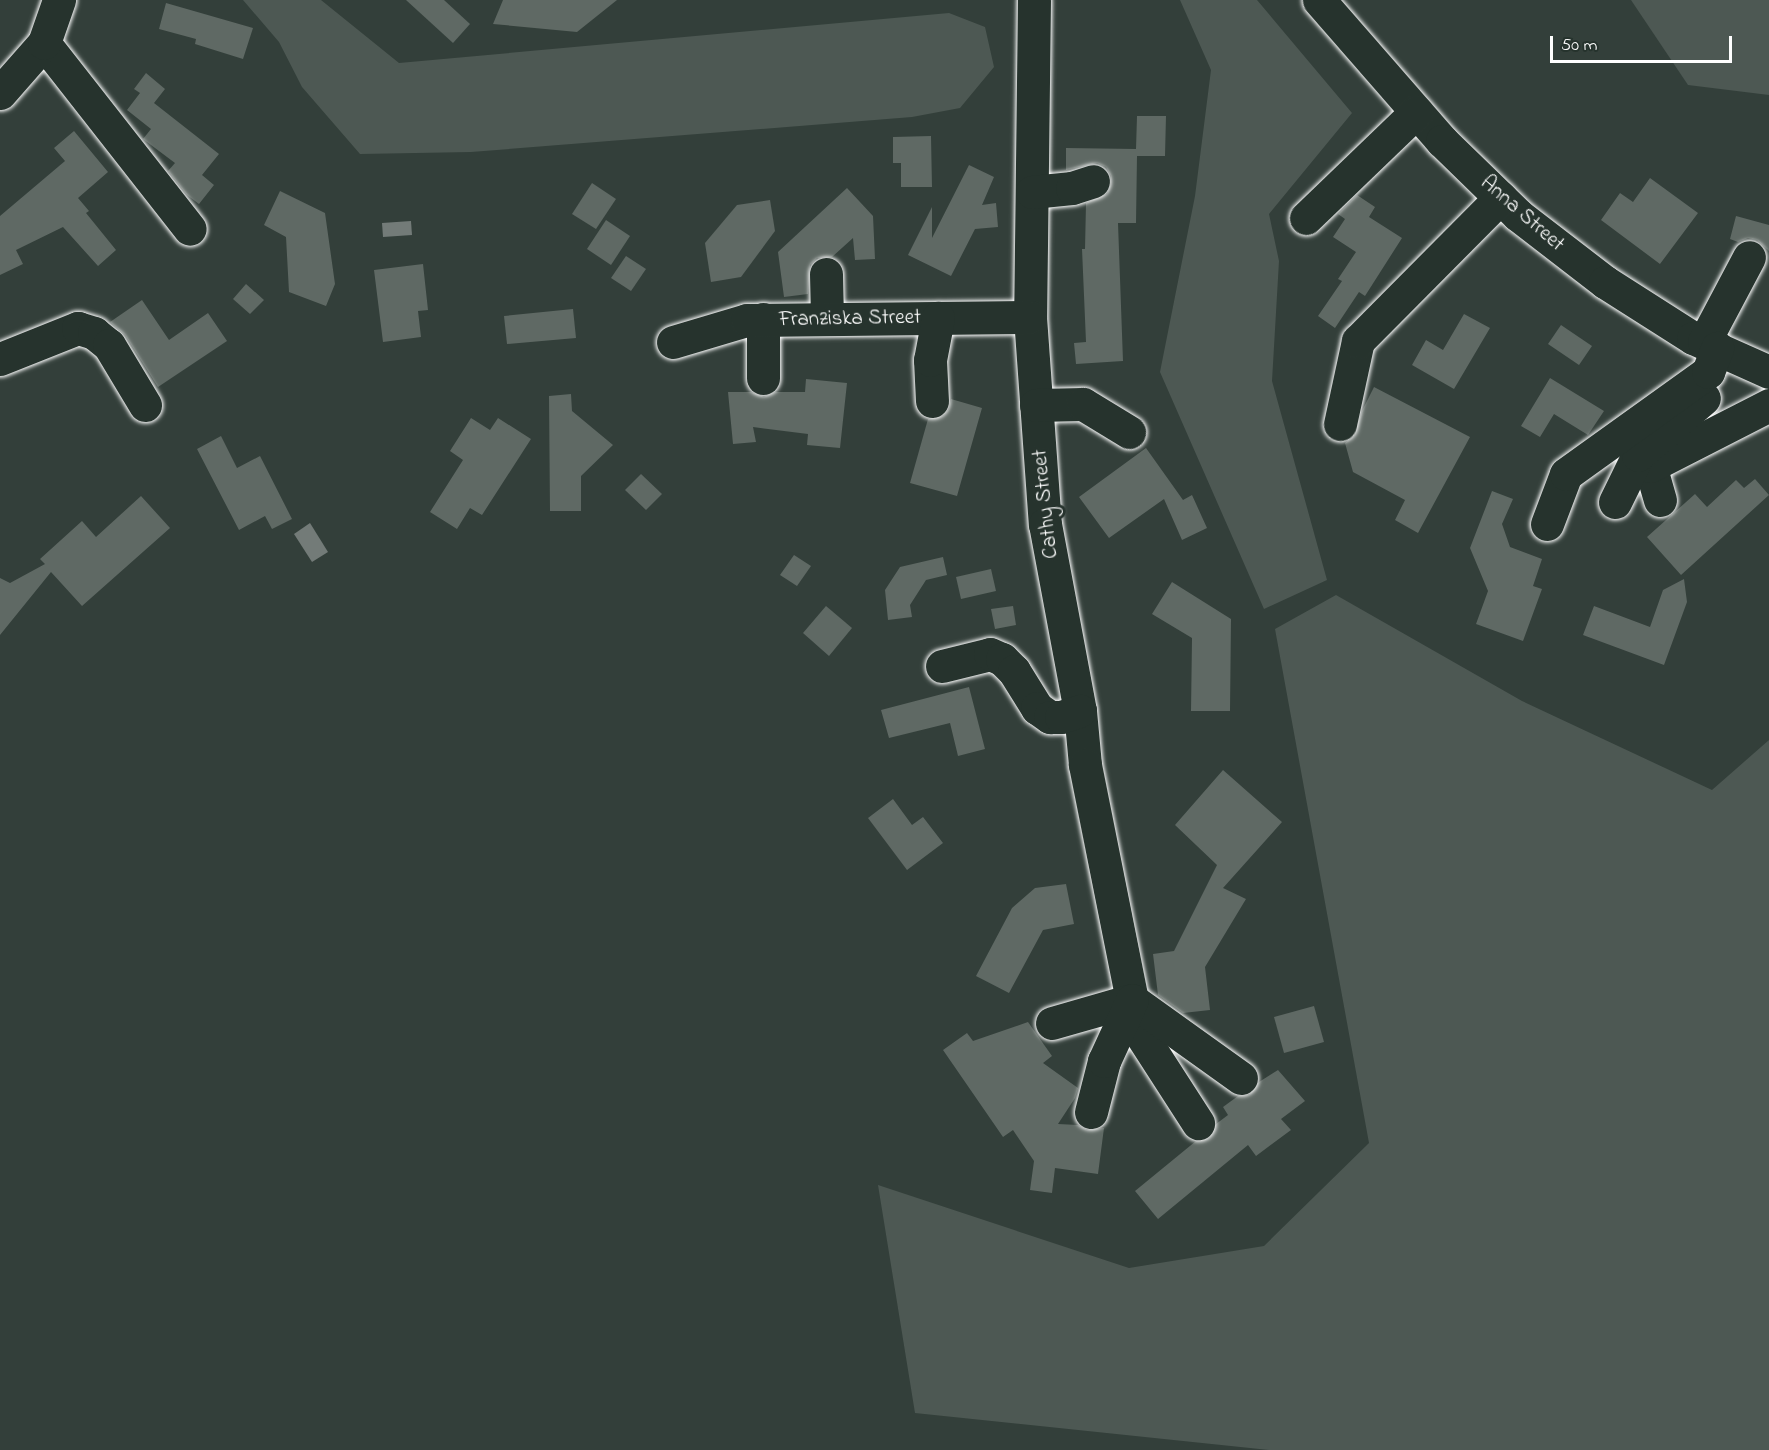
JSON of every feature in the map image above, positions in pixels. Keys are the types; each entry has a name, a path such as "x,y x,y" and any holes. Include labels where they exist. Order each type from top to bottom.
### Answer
{"street":[{"path":"0,93 44,43 59,0"},
{"name":"Cathy Street","path":"1034,0 1030,317 1045,524 1080,711 1085,765 1138,1030 1198,1123"},
{"name":"Anna Street","path":"1319,0 1416,112 1500,198 1605,282 1718,349 1769,372"},
{"path":"44,43 190,229"},
{"path":"1306,218 1416,112"},
{"path":"1032,192 1072,188 1093,181"},
{"path":"1340,424 1358,341 1500,198"},
{"path":"1547,524 1566,474 1708,372 1749,257"},
{"path":"826,274 827,319"},
{"name":"Franziska Street","path":"673,342 747,320 1030,317"},
{"path":"932,401 930,360 938,318"},
{"path":"763,320 763,378"},
{"path":"0,359 78,328 94,333 109,345 145,405"},
{"path":"1615,502 1638,455 1717,387 1718,349"},
{"path":"1036,405 1083,404 1129,432"},
{"path":"1660,500 1650,466 1769,405"},
{"path":"942,666 990,654 1002,659 1014,671 1037,708 1050,717 1060,717 1080,711"},
{"path":"1052,1023 1132,1000"},
{"path":"1132,1000 1241,1078"},
{"path":"1091,1112 1104,1060 1132,1000"}],"shaded area":[{"path":"243,0 321,0 399,63 949,13 985,27 994,67 960,108 912,117 471,152 360,154 302,87 279,42"},
{"path":"1180,0 1257,0 1352,113 1269,214 1279,261 1272,381 1327,580 1264,609 1160,372 1195,196 1211,70"},
{"path":"1631,0 1769,0 1769,95 1688,85"},
{"path":"411,221 412,235 383,237 382,223"},
{"path":"310,523 328,552 312,562 294,534"},
{"path":"1336,595 1522,701 1712,790 1769,740 1769,1450 1269,1450 915,1413 878,1185 1129,1268 1264,1246 1369,1143 1275,629"}],"building":[{"path":"406,0 444,0 470,24 453,43"},
{"path":"503,0 617,0 577,32 493,24"},
{"path":"166,3 253,28 243,59 195,44 196,39 159,29"},
{"path":"146,73 165,89 154,103 219,154 202,175 214,185 199,204 187,195 168,171 175,163 143,139 151,129 127,110 140,93 134,89"},
{"path":"1137,116 1166,116 1165,156 1137,156 1136,223 1118,223 1123,361 1076,364 1074,343 1086,342 1082,249 1085,249 1086,203 1107,194 1111,176 1106,167 1097,163 1066,170 1066,148 1136,149"},
{"path":"74,131 108,172 78,198 89,211 86,213 116,250 98,266 63,227 16,250 23,264 0,275 0,216 65,161 54,148"},
{"path":"931,136 932,187 901,187 901,163 893,163 893,137"},
{"path":"969,165 994,177 982,205 996,203 998,227 975,229 951,276 908,255 932,207 932,238"},
{"path":"1650,178 1698,213 1660,264 1601,220 1620,193 1633,202"},
{"path":"592,183 616,199 596,229 572,214"},
{"path":"847,188 873,216 875,259 855,260 853,238 832,257 817,258 810,265 808,294 784,297 778,252"},
{"path":"280,191 325,213 335,284 326,306 289,292 286,237 264,225"},
{"path":"1357,195 1375,207 1369,217 1402,238 1365,296 1359,292 1335,328 1318,316 1342,281 1338,279 1356,252 1333,237 1345,219 1338,214"},
{"path":"770,200 775,231 741,277 711,282 705,243 737,205"},
{"path":"1736,216 1769,225 1769,251 1757,240 1748,238 1738,242 1730,239"},
{"path":"606,220 630,236 611,265 587,249"},
{"path":"626,256 646,269 631,291 611,278"},
{"path":"423,264 428,310 418,311 421,337 383,342 374,270"},
{"path":"246,284 264,300 250,314 233,299"},
{"path":"142,300 169,340 208,313 227,341 158,387 125,335 110,322"},
{"path":"573,309 576,338 507,344 504,316"},
{"path":"1464,314 1490,328 1454,389 1412,365 1426,340 1443,350"},
{"path":"1561,325 1592,346 1579,365 1548,344"},
{"path":"1550,378 1604,411 1588,435 1554,414 1540,437 1521,426"},
{"path":"806,379 847,383 840,448 807,445 808,434 753,427 756,442 733,444 728,392 751,392 764,397 775,392 805,392"},
{"path":"1374,387 1470,437 1418,533 1395,520 1405,500 1353,472 1345,443 1354,436 1362,411"},
{"path":"571,394 572,411 613,445 581,476 581,511 550,511 549,396"},
{"path":"951,399 982,408 957,496 910,483 928,419 943,416 949,409"},
{"path":"471,418 490,430 498,418 531,439 482,515 470,508 457,529 430,512 463,460 450,451"},
{"path":"221,436 237,468 260,456 292,519 272,529 265,516 239,530 197,449"},
{"path":"1146,448 1183,500 1192,495 1207,528 1182,540 1164,499 1109,538 1079,497"},
{"path":"641,474 662,494 646,510 625,490"},
{"path":"1755,479 1769,495 1681,575 1647,537 1695,494 1707,507 1736,480 1744,488"},
{"path":"1492,491 1513,499 1502,524 1510,547 1542,559 1533,586 1542,589 1523,641 1476,624 1488,591 1470,548"},
{"path":"141,496 170,528 82,606 51,572 0,635 0,578 10,583 45,564 40,559 82,521 96,537"},
{"path":"794,555 811,566 797,586 780,575"},
{"path":"943,557 947,575 926,580 910,605 912,617 888,620 885,590 900,567"},
{"path":"991,569 996,591 961,599 956,577"},
{"path":"1684,579 1687,602 1664,665 1583,635 1594,606 1650,627 1663,590"},
{"path":"1172,582 1231,619 1230,711 1191,711 1192,638 1152,614"},
{"path":"826,606 852,628 829,656 803,633"},
{"path":"1013,606 1016,625 995,629 991,609"},
{"path":"969,687 985,749 958,756 950,723 889,738 881,710"},
{"path":"1223,770 1282,822 1223,888 1246,899 1205,967 1210,1010 1183,1013 1158,995 1153,954 1174,951 1217,865 1175,825"},
{"path":"893,799 912,825 923,817 943,843 907,870 868,818"},
{"path":"1066,884 1074,924 1043,930 1009,993 976,976 1012,908 1035,888"},
{"path":"1314,1006 1324,1042 1284,1053 1274,1017"},
{"path":"1028,1022 1052,1056 1043,1063 1078,1088 1075,1098 1058,1124 1078,1125 1087,1130 1104,1128 1098,1174 1055,1168 1052,1193 1030,1190 1034,1161 1013,1130 1003,1137 943,1050 967,1033 973,1041"},
{"path":"1278,1070 1305,1101 1281,1119 1291,1130 1256,1156 1248,1145 1158,1219 1135,1191 1196,1141 1209,1138 1216,1124 1228,1115 1223,1107 1238,1096 1249,1095 1259,1082"}]}
